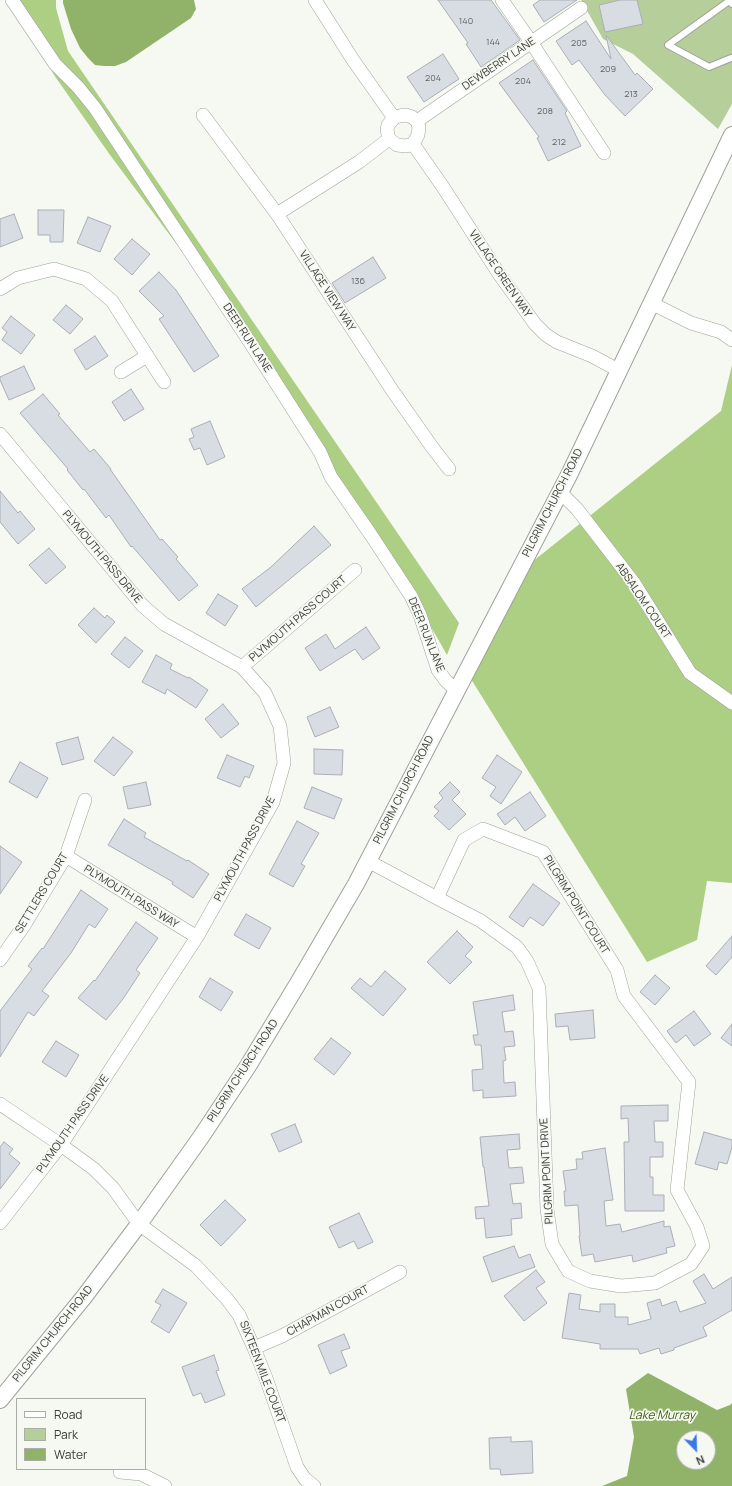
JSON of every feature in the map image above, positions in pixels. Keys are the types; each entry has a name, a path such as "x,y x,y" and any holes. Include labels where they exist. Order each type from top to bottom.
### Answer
{"street":[{"name":"DEER RUN LANE","path":"12,0 55,64 78,87 95,108 251,344 320,452 331,477 411,596 420,615 438,670 446,681 456,690"},
{"path":"315,0 394,118"},
{"path":"502,0 604,153"},
{"name":"DEWBERRY LANE","path":"417,121 581,8"},
{"name":"VILLAGE VIEW WAY","path":"203,115 277,214 392,390 449,469"},
{"path":"406,115 417,121 419,131 413,144 401,146 393,143 389,139 387,130 388,125 394,118 406,115"},
{"name":"PILGRIM CHURCH ROAD","path":"0,1400 84,1297 139,1224 201,1137 267,1035 356,884 560,492 732,135"},
{"path":"277,214 359,162 389,139"},
{"name":"VILLAGE GREEN WAY","path":"413,144 444,187 499,274 535,324 546,335 557,342 592,356 618,370"},
{"path":"0,289 18,278 54,269 86,279 112,301 164,382"},
{"path":"651,302 691,323 722,332 732,340"},
{"path":"122,372 147,356"},
{"name":"PLYMOUTH PASS DRIVE","path":"0,434 142,606 164,624 242,667 265,693 280,726 284,763 273,802 197,937 62,1145 0,1224"},
{"name":"ABSALOM COURT","path":"560,492 577,509 634,584 690,673 732,703"},
{"name":"PLYMOUTH PASS COURT","path":"242,667 355,570"},
{"name":"SETTLERS COURT","path":"0,960 25,924 66,856 85,800"},
{"name":"PILGRIM POINT COURT","path":"437,898 464,840 483,829 543,852 617,970 624,996 689,1082"},
{"name":"PLYMOUTH PASS WAY","path":"66,856 197,937"},
{"name":"PILGRIM POINT DRIVE","path":"368,861 481,921 517,947 527,961 539,988 547,1209 552,1244 568,1271 590,1281 621,1286 655,1282 691,1264 702,1246 697,1227 677,1190 689,1082"},
{"name":"SIXTEEN MILE COURT","path":"0,1104 62,1145 94,1169 108,1183 139,1224 196,1266 227,1299 239,1315 254,1348 297,1467 305,1479 314,1486"},
{"name":"CHAPMAN COURT","path":"254,1348 282,1336 400,1272"},
{"path":"120,1472 141,1474 165,1486"}],"lane":[{"path":"732,4 729,1 668,45 709,67 732,57"}],"green space":[{"path":"581,0 732,0 732,104 718,129 633,54 603,39"}],"shaded area":[{"path":"12,0 56,0 56,8 68,51 459,623 447,655 388,551 309,447 199,274 110,155 54,75"},
{"path":"732,365 732,883 707,881 697,940 647,962 466,671 517,574 721,411"}],"water":[{"path":"63,0 194,0 196,9 191,18 126,62 115,66 104,66 95,65 80,48 71,29"},
{"name":"Lake Murray","path":"648,1373 717,1410 732,1403 732,1486 602,1486 627,1476 634,1437 626,1389"}],"building":[{"path":"438,0 491,0 520,40 481,67 466,44 468,43"},
{"path":"540,0 577,0 544,22 533,5"},
{"path":"620,0 637,0 643,24 605,32 599,5"},
{"path":"586,21 611,59 606,35 635,75 637,73 653,89 625,116 605,95 579,60 572,65 556,41"},
{"path":"443,54 459,79 424,102 407,77"},
{"path":"533,60 567,111 565,113 581,146 548,161 537,138 539,137 499,83"},
{"path":"38,210 64,210 63,242 50,242 50,235 38,235"},
{"path":"14,214 23,238 0,247 0,219"},
{"path":"88,217 111,226 100,252 77,243"},
{"path":"132,239 150,254 132,275 114,259"},
{"path":"373,257 386,278 345,303 332,283"},
{"path":"159,272 176,290 219,356 194,372 159,319 164,316 139,291"},
{"path":"66,305 83,319 70,334 53,320"},
{"path":"11,316 35,335 21,354 2,340 7,332 2,328"},
{"path":"95,336 108,356 86,370 74,350"},
{"path":"24,366 35,389 9,400 0,377"},
{"path":"131,389 144,409 124,421 112,402"},
{"path":"43,394 60,414 58,415 90,452 94,449 111,469 160,540 162,539 178,557 176,559 198,585 179,601 132,546 131,547 109,515 106,518 84,489 83,490 67,470 68,469 20,413"},
{"path":"210,421 225,457 207,465 200,448 194,450 189,439 194,437 191,429"},
{"path":"0,491 18,513 20,511 35,529 18,544 0,522"},
{"path":"314,526 331,545 256,607 242,589 271,567"},
{"path":"49,548 66,567 46,584 29,565"},
{"path":"218,594 238,606 225,626 206,613"},
{"path":"94,608 105,618 107,615 115,622 96,643 78,625"},
{"path":"366,627 380,648 363,660 355,649 320,671 305,648 326,634 335,649"},
{"path":"125,637 143,651 129,668 111,654"},
{"path":"156,655 172,664 170,669 188,678 189,677 208,690 196,708 167,689 165,694 142,682"},
{"path":"223,704 239,724 221,738 205,719"},
{"path":"330,707 339,727 315,737 307,717"},
{"path":"78,737 84,759 62,765 56,743"},
{"path":"113,737 133,752 114,776 94,761"},
{"path":"314,749 343,750 342,775 314,774"},
{"path":"227,755 254,766 249,778 245,776 240,787 217,778"},
{"path":"497,755 522,772 501,804 490,796 496,787 482,778"},
{"path":"20,762 48,778 37,798 9,782"},
{"path":"146,782 151,805 128,809 123,787"},
{"path":"450,782 460,792 452,800 466,814 449,830 434,816 439,811 434,807 443,798 439,793"},
{"path":"312,787 342,799 334,819 304,808"},
{"path":"530,792 546,816 525,831 515,817 505,825 497,814"},
{"path":"124,819 146,833 144,837 187,861 188,860 209,874 193,898 172,884 173,882 108,845"},
{"path":"297,821 319,833 301,864 305,866 293,887 269,874"},
{"path":"0,846 22,862 0,894"},
{"path":"533,884 560,903 543,926 530,917 523,927 509,917"},
{"path":"81,890 108,909 95,928 89,924 71,953 42,991 49,996 34,1016 28,1012 0,1057 0,1011 32,969 28,966 42,948 43,949"},
{"path":"246,914 271,928 259,949 234,935"},
{"path":"136,922 158,938 136,970 140,973 123,999 106,1020 78,998 94,980 95,981"},
{"path":"457,931 473,947 465,956 472,962 450,984 427,962"},
{"path":"732,936 732,957 716,975 706,966"},
{"path":"385,971 406,989 383,1016 351,988 360,978 371,987"},
{"path":"655,975 670,988 655,1005 640,992"},
{"path":"210,978 233,992 221,1011 199,997"},
{"path":"513,995 515,1010 502,1012 505,1032 513,1031 515,1046 504,1047 506,1060 503,1061 504,1083 515,1082 516,1096 483,1098 483,1090 473,1091 472,1070 483,1069 481,1045 475,1045 473,1035 478,1035 473,1002"},
{"path":"593,1010 595,1038 570,1040 568,1026 556,1027 555,1014"},
{"path":"694,1011 711,1034 694,1046 686,1035 676,1043 667,1031"},
{"path":"732,1024 732,1046 721,1038"},
{"path":"331,1038 351,1053 334,1075 314,1059"},
{"path":"56,1041 79,1055 66,1077 42,1062"},
{"path":"668,1105 668,1121 654,1121 655,1142 663,1142 663,1157 650,1157 650,1177 653,1177 653,1195 664,1195 664,1211 625,1211 624,1142 629,1142 628,1118 621,1119 621,1106"},
{"path":"295,1124 302,1142 279,1152 271,1134"},
{"path":"704,1132 732,1140 732,1147 727,1164 719,1162 717,1170 695,1164"},
{"path":"519,1134 520,1149 507,1150 509,1168 522,1167 524,1183 510,1184 513,1204 521,1203 522,1218 511,1219 512,1235 486,1238 484,1218 476,1219 475,1207 489,1206 480,1137"},
{"path":"4,1142 13,1149 9,1154 20,1163 0,1189 0,1147"},
{"path":"605,1148 613,1200 604,1201 606,1226 620,1224 622,1232 664,1221 664,1227 670,1226 675,1246 666,1248 667,1253 633,1262 632,1255 595,1262 593,1254 582,1256 579,1236 578,1205 565,1206 564,1191 566,1191 563,1171 577,1169 576,1159 583,1159 582,1152"},
{"path":"225,1200 246,1220 221,1246 200,1225"},
{"path":"359,1213 373,1242 358,1249 354,1241 339,1248 329,1227"},
{"path":"514,1246 519,1258 530,1254 535,1267 492,1282 483,1257"},
{"path":"536,1270 545,1282 536,1288 547,1303 524,1321 504,1296"},
{"path":"704,1274 713,1289 732,1277 732,1310 703,1327 707,1336 661,1354 659,1348 640,1354 638,1349 600,1349 600,1344 562,1338 569,1293 581,1295 579,1309 600,1312 600,1304 615,1304 615,1317 628,1317 628,1325 651,1319 647,1303 660,1299 662,1306 676,1301 680,1312 706,1303 693,1281"},
{"path":"163,1289 187,1303 169,1333 151,1322 161,1305 155,1302"},
{"path":"344,1334 350,1348 341,1351 347,1366 330,1374 318,1345"},
{"path":"214,1355 219,1370 216,1371 225,1395 205,1403 201,1393 193,1396 182,1367"},
{"path":"511,1437 511,1442 532,1441 533,1473 501,1475 500,1469 490,1469 489,1438"}]}
